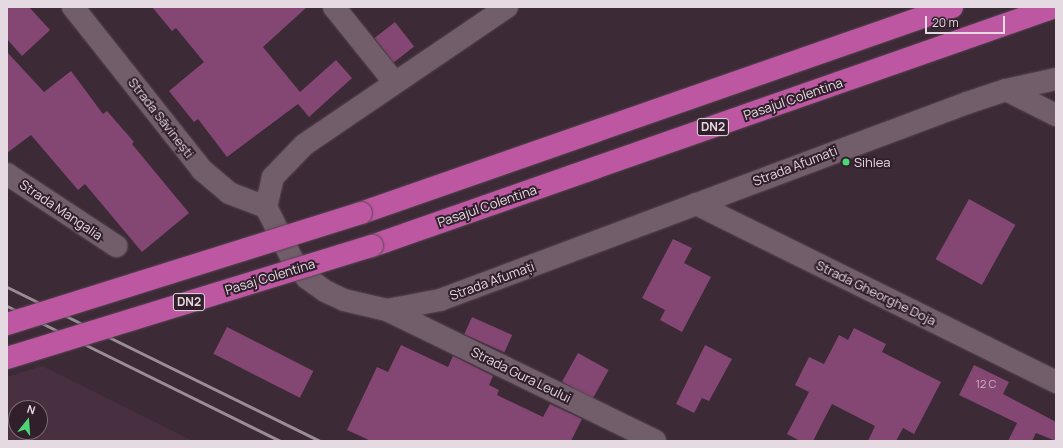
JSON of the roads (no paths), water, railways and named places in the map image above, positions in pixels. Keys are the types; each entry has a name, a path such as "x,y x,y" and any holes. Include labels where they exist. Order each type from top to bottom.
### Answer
{"highway":[{"name":"DN2","path":"7,324 361,213 952,7"},
{"name":"Pasajul Colentina","path":"372,246 1055,7"},
{"name":"Pasaj Colentina","path":"7,358 372,246"}],"street":[{"name":"Strada Săvinești","path":"72,7 202,170 229,193 266,207"},
{"path":"334,7 395,83"},
{"path":"266,207 274,177 289,158 304,145 507,7"},
{"name":"Strada Afumați","path":"266,207 292,259 307,278 325,291 344,300 387,310 440,300 834,151 1006,90 1056,79"},
{"path":"1006,90 1056,115"},
{"name":"Strada Mangalia","path":"7,174 116,246"},
{"name":"Strada Gheorghe Doja","path":"696,204 1056,382"},
{"name":"Strada Gura Leului","path":"387,310 655,441"}],"railway":[{"path":"7,287 320,441"},
{"path":"7,306 280,441"}],"place":[{"name":"Sihlea","path":"846,162"}]}
